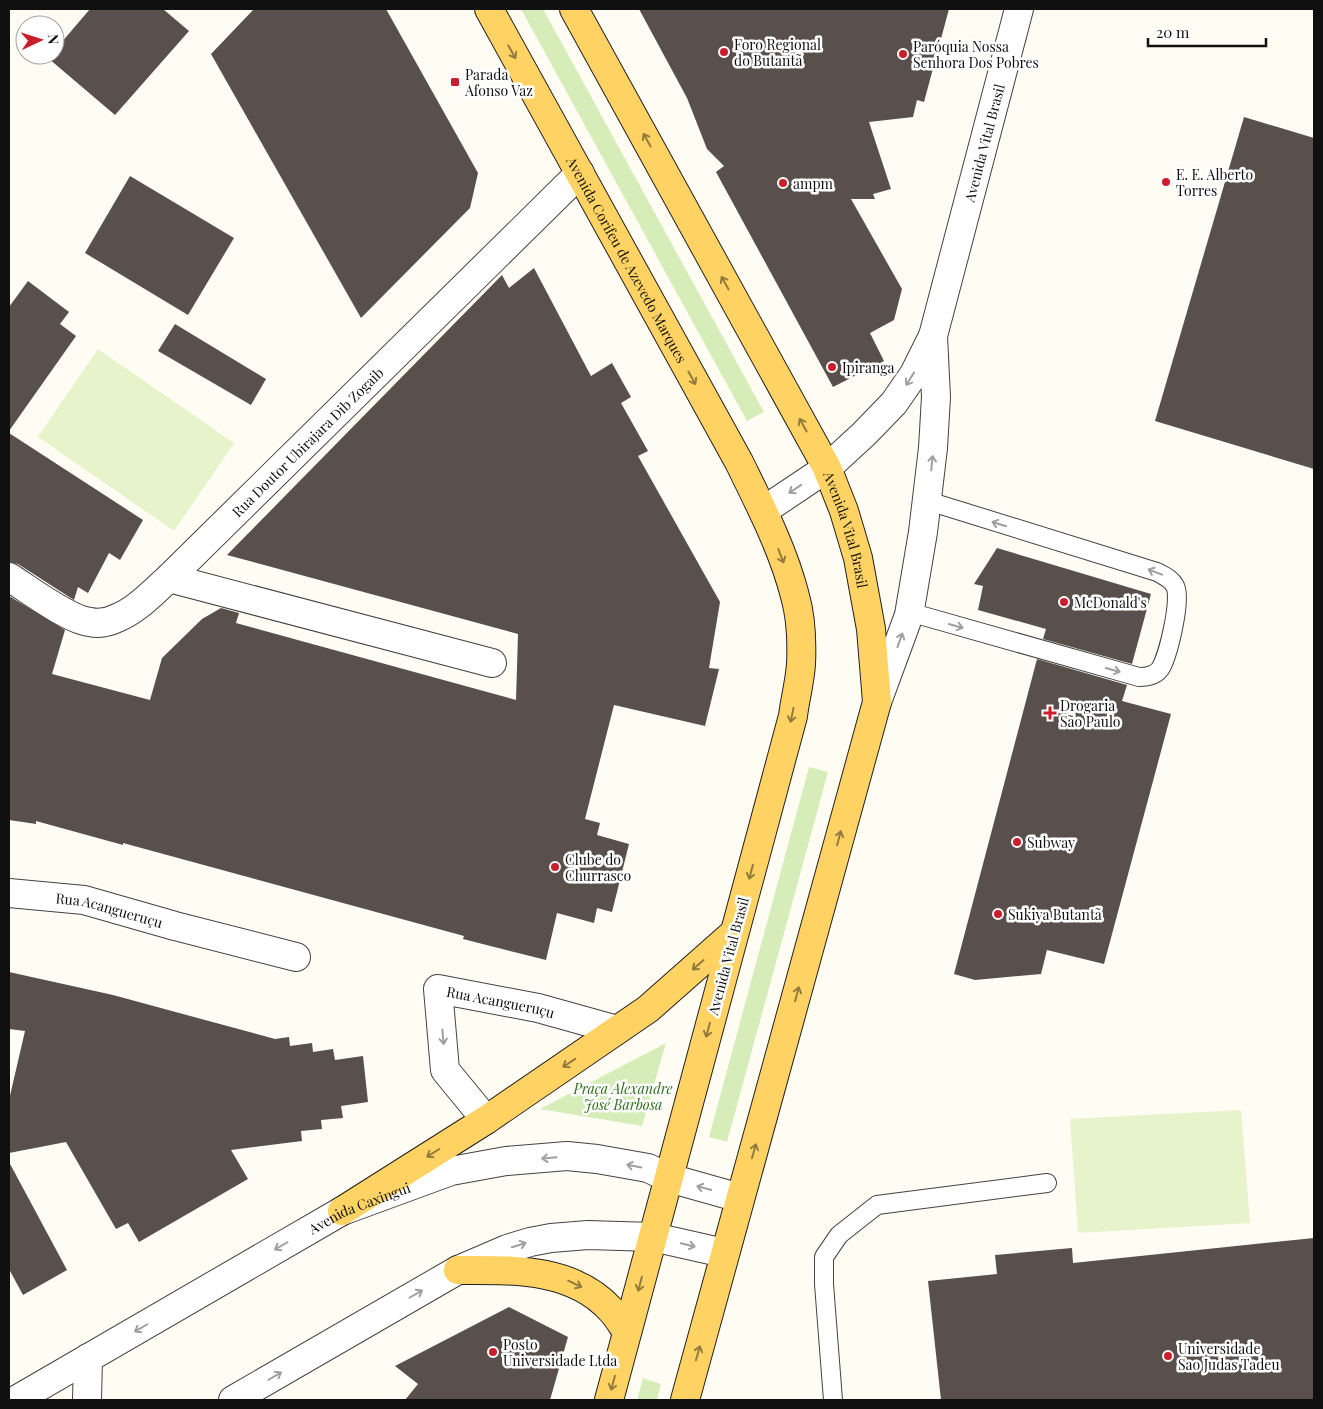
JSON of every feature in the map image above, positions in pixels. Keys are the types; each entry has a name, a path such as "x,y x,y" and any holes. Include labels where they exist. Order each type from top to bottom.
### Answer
{"main road":[{"name":"Avenida Corifeu de Azevedo Marques","path":"489,9 739,462 763,510"},
{"path":"574,9 827,468"},
{"name":"Avenida Vital Brasil","path":"685,1400 877,702 871,629 858,558 844,511 827,468"},
{"name":"Avenida Vital Brasil","path":"609,1400 792,716 801,665 800,625 795,596 763,510"},
{"path":"342,1211 486,1120 648,1009 734,933"},
{"path":"458,1270 515,1270 540,1273 568,1281 589,1292 612,1310 627,1332"}],"street":[{"name":"Avenida Vital Brasil","path":"827,468 894,403 914,374 933,336 1019,9"},
{"name":"Rua Doutor Ubirajara Dib Zogaib","path":"9,577 70,615 89,622 103,623 118,618 141,603 169,578 580,173"},
{"name":"Avenida Vital Brasil","path":"877,702 910,612 928,501 936,397 933,336"},
{"path":"763,510 827,468"},
{"path":"169,578 492,663"},
{"name":"Rua Acangueruçu","path":"9,893 84,900 296,957"},
{"name":"Rua Acangueruçu","path":"486,1120 445,1070 438,989 538,1008 618,1030"},
{"name":"Avenida Caxingui","path":"16,1400 342,1211 451,1171 515,1160 567,1156 648,1168 669,1178 740,1198"},
{"path":"233,1400 458,1270 507,1249 530,1242 588,1235 653,1237 724,1253"},
{"path":"87,1400 88,1358"}],"lane":[{"path":"910,612 1139,677 1147,677 1159,671 1167,656 1174,622 1177,603 1176,588 1170,579 1157,572 928,501"},
{"path":"833,1400 824,1284 824,1257 839,1234 878,1206 1047,1183"}],"green space":[{"path":"521,9 543,9 764,412 747,421"},
{"path":"98,349 234,443 174,531 38,437"},
{"path":"809,767 828,772 727,1142 709,1137"},
{"name":"Praça Alexandre José Barbosa","path":"666,1043 642,1126 540,1109"},
{"path":"1241,1110 1250,1223 1078,1233 1070,1119"},
{"path":"643,1378 661,1384 657,1400 637,1400"}],"building":[{"path":"90,9 163,9 189,31 115,115 56,65 65,65 65,38"},
{"path":"254,9 386,9 478,173 470,208 361,318 211,54"},
{"path":"639,9 949,9 924,102 917,100 913,117 869,122 891,189 873,194 875,199 851,199 902,289 894,320 870,333 884,361 833,387 716,172 724,166 707,149 687,98"},
{"path":"1244,117 1314,138 1314,469 1155,421"},
{"path":"130,176 234,238 188,315 85,253"},
{"path":"534,268 591,376 612,363 631,397 621,403 648,451 638,456 720,602 709,668 719,669 705,726 614,705 585,819 600,823 597,835 629,844 612,912 597,908 594,923 557,913 546,960 463,939 464,936 123,843 123,845 36,821 36,824 9,820 9,596 65,630 52,674 150,700 162,658 202,619 221,608 239,613 236,623 516,700 518,634 227,555 502,275 509,288"},
{"path":"28,281 69,312 60,324 76,336 9,431 9,307"},
{"path":"175,324 266,379 251,405 158,351"},
{"path":"9,433 143,520 120,560 109,553 88,593 78,587 74,600 18,564 9,562"},
{"name":"McDonald's","path":"997,548 1151,594 1132,664 1043,639 1046,629 978,610 983,586 974,584"},
{"path":"1037,659 1127,685 1122,701 1171,714 1104,964 1047,950 1041,974 975,980 954,974"},
{"path":"9,972 113,995 275,1039 289,1037 290,1046 312,1043 313,1052 333,1049 335,1060 363,1056 368,1102 341,1106 343,1118 321,1120 322,1129 301,1131 302,1141 231,1150 248,1179 139,1242 128,1223 116,1229 66,1142 9,1153 9,1100 25,1031 9,1029"},
{"path":"9,1162 67,1270 23,1295 9,1269"},
{"name":"Universidade Sao Judas Tadeu","path":"1314,1238 1314,1400 941,1400 928,1281 997,1274 995,1255 1072,1248 1073,1263"},
{"name":"Posto Universidade Ltda","path":"509,1307 568,1337 550,1400 405,1400 418,1384 395,1366"}],"place":[{"name":"Foro Regional do Butantã","path":"724,52"},
{"name":"Paróquia Nossa Senhora Dos Pobres","path":"903,54"},
{"name":"Parada Afonso Vaz","path":"455,82"},
{"name":"E. E. Alberto Torres","path":"1166,182"},
{"name":"ampm","path":"783,183"},
{"name":"Ipiranga","path":"832,367"},
{"name":"McDonald's","path":"1064,602"},
{"name":"Drogaria São Paulo","path":"1050,713"},
{"name":"Subway","path":"1017,842"},
{"name":"Clube do Churrasco","path":"555,867"},
{"name":"Sukiya Butantã","path":"998,914"},
{"name":"Posto Universidade Ltda","path":"493,1352"},
{"name":"Universidade Sao Judas Tadeu","path":"1168,1356"}]}
